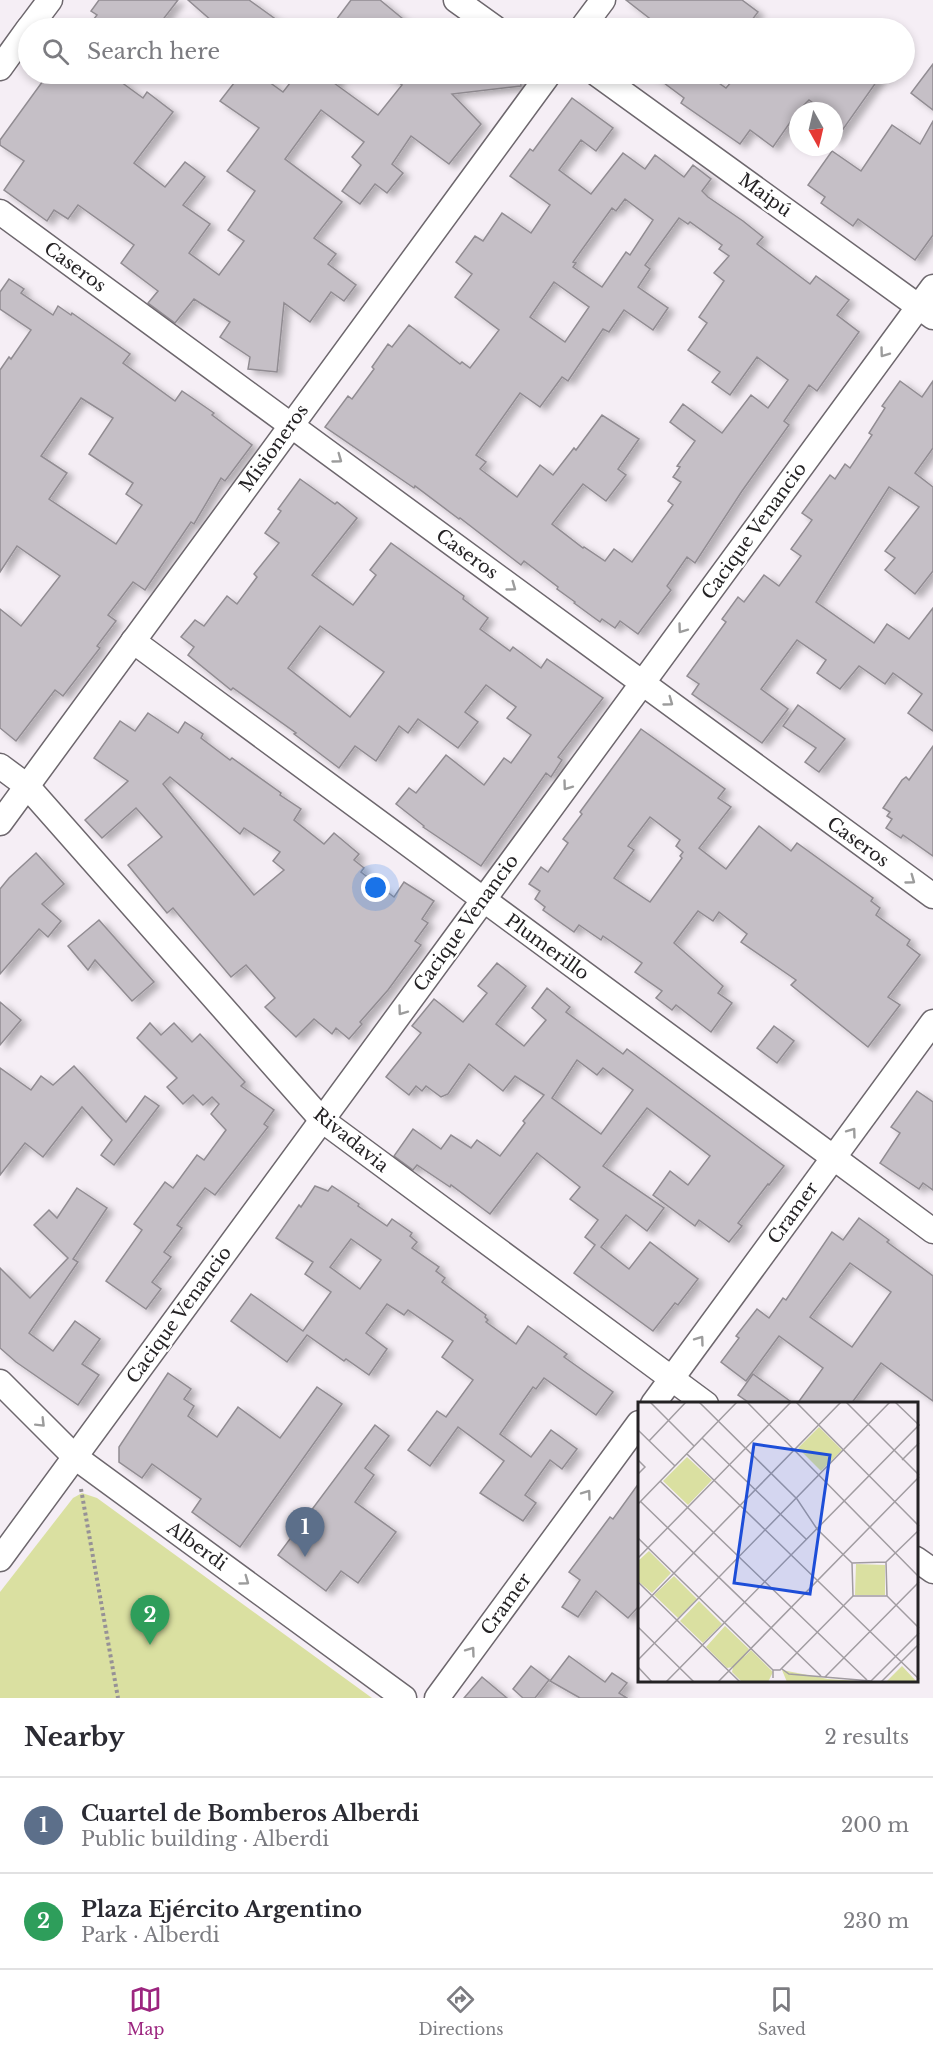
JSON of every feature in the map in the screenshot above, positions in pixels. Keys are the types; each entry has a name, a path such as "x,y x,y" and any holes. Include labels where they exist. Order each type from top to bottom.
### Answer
{"street":[{"path":"37,18 50,0"},
{"path":"456,0 481,18"},
{"path":"590,18 603,0"},
{"path":"0,68 18,44"},
{"name":"Misioneros","path":"0,823 542,84"},
{"name":"Maipú","path":"611,84 926,311"},
{"name":"Caseros","path":"0,212 933,896"},
{"name":"Cacique Venancio","path":"0,1559 642,683 926,311 933,287"},
{"name":"Plumerillo","path":"133,641 933,1231"},
{"name":"Rivadavia","path":"0,766 27,786 322,1120 703,1402"},
{"name":"Cramer","path":"654,1402 933,1022"},
{"name":"Alberdi","path":"0,1382 75,1457 404,1698"},
{"name":"Cramer","path":"437,1698 638,1424"},
{"path":"918,1560 933,1571"}],"path":[{"path":"75,1457 118,1698"}],"green space":[{"path":"82,1493 97,1498 372,1698 0,1698 0,1592 73,1498"}],"building":[{"path":"99,0 178,0 164,18 95,18 97,15 91,11"},
{"path":"188,0 249,0 274,18 209,18"},
{"path":"351,0 380,0 402,18 338,18"},
{"path":"626,0 742,0 758,12 754,18 649,18"},
{"path":"933,64 933,110 911,93"},
{"path":"41,84 124,84 143,98 147,92 173,112 134,163 165,187 185,162 205,177 183,205 210,224 189,253 219,275 244,241 228,230 255,191 227,171 259,128 220,101 233,84 272,84 283,92 289,84 335,84 378,115 401,84 521,84 521,86 452,94 481,124 449,164 411,136 392,164 403,173 387,193 375,184 360,204 342,191 361,165 352,157 364,142 321,110 285,159 342,202 314,238 336,254 328,264 356,285 344,301 331,292 310,322 284,303 277,372 248,369 250,357 220,337 230,322 194,299 175,323 148,303 158,291 121,263 134,245 78,205 68,219 54,210 47,221 4,190 24,161 0,145 0,140"},
{"path":"665,84 720,84 726,88 729,84 875,84 843,129 843,102 812,102 809,100 789,102 789,124 773,147 750,130 740,144 681,103 684,98"},
{"path":"572,98 613,128 596,151 581,140 559,170 591,194 623,153 645,169 655,155 684,177 693,165 711,179 702,191 763,237 757,244 810,284 816,276 849,300 837,315 859,332 817,391 809,385 784,421 789,425 695,563 687,557 667,586 671,590 638,634 620,621 615,628 602,619 600,622 524,561 521,565 415,486 414,488 325,427 348,396 352,399 374,369 372,367 388,344 392,347 409,325 460,364 462,362 470,368 499,330 455,297 472,274 456,262 475,236 483,241 502,213 531,233 550,205 510,176 530,149 533,151","holes":["625,199 653,220 630,255 626,252 602,287 573,267 576,263 573,262 612,208 616,211","679,218 688,224 690,222 722,245 719,249 729,256 714,273 724,281 699,317 707,323 688,350 720,372 712,382 730,395 757,357 788,380 768,408 751,395 722,433 683,404 670,422 695,441 677,466 680,467 673,477 681,482 668,501 673,505 632,562 614,549 605,561 583,548 552,524 583,484 606,501 626,475 618,469 639,439 602,415 576,450 574,448 553,475 540,465 517,497 480,469 486,462 476,455 520,393 540,407 562,377 568,381 603,329 609,332 624,310 653,330 668,308 638,287 650,269 645,265","554,282 589,307 565,342 530,317"]},
{"path":"933,121 933,235 915,260 858,219 853,226 821,203 825,197 808,185 828,156 839,156 861,171 892,125 920,144"},
{"path":"9,279 24,289 21,293 53,315 58,306 71,315 72,313 130,354 123,363 175,401 182,391 214,413 212,415 252,445 225,481 221,478 194,524 191,522 145,590 133,582 108,615 116,621 97,646 100,648 63,696 55,690 16,741 0,728 0,609 21,626 60,576 17,546 0,572 0,370 9,357 11,359 31,330 0,309 0,292","holes":["81,398 113,418 89,454 133,483 126,494 142,505 116,544 49,499 67,473 41,456"]},
{"path":"900,381 922,397 933,381 933,448 915,473 933,487 933,571 915,594 885,570 895,558 885,551 919,507 889,487 816,602 874,643 887,624 909,639 933,608 933,731 908,713 922,694 893,673 885,684 859,666 840,689 817,673 826,660 797,640 761,689 788,709 762,743 692,694 699,684 687,676 726,622 722,619 738,597 744,602 764,575 779,586 801,556 791,549 812,520 802,513 830,475 835,479 845,464 850,468 872,435 869,433 885,408 882,406"},
{"path":"300,479 335,504 337,502 357,518 312,575 353,605 376,575 370,570 391,543 464,596 463,599 488,618 480,629 510,651 513,647 541,668 547,659 603,698 558,757 562,760 551,777 546,773 481,866 423,827 396,804 409,788 416,793 446,755 484,785 504,758 511,763 531,735 507,718 516,707 486,685 465,712 478,722 458,748 418,719 408,733 399,726 376,761 355,746 339,768 294,734 296,733 233,688 231,690 188,655 194,647 181,637 195,620 204,626 227,596 237,604 257,577 254,574 279,543 265,533 281,511 278,509","holes":["320,626 384,672 350,717 288,668"]},
{"path":"798,705 845,739 819,772 805,762 816,748 783,726"},
{"path":"148,713 178,733 185,722 203,734 201,738 230,760 232,758 301,809 294,820 324,844 334,833 359,854 354,860 364,868 361,872 394,897 404,882 434,901 422,919 428,923 415,941 421,945 349,1039 336,1028 332,1034 314,1019 296,1037 265,1007 275,998 246,965 231,977 173,908 167,913 128,865 162,837 136,808 102,838 85,820 128,781 94,758 120,721 135,731","holes":["170,777 240,834 244,828 280,852 273,861 284,870 254,895 163,784"]},
{"path":"641,729 725,789 718,798 731,807 699,848 726,869 759,826 791,851 797,843 873,898 871,901 880,908 876,915 910,940 907,945 920,955 888,997 900,1005 868,1047 791,985 796,980 741,942 747,934 719,912 713,921 698,911 674,943 723,986 718,993 732,1003 711,1032 676,1005 672,1010 656,998 662,991 635,972 642,963 603,936 601,940 579,925 574,932 543,910 545,907 535,899 540,891 529,884 541,867 548,872 568,843 563,839 582,814 580,812","holes":["650,817 680,840 676,846 683,852 680,856 682,858 650,902 614,878 634,850 628,846"]},
{"path":"933,746 933,856 903,835 901,838 886,828 892,819 887,816 890,812 883,808 902,780 906,777 909,780"},
{"path":"36,853 64,884 42,904 61,921 48,937 39,929 0,974 0,889"},
{"path":"99,920 154,982 132,1001 95,960 88,970 68,946"},
{"path":"497,963 526,986 496,1024 524,1046 546,1020 532,1008 547,988 570,1007 566,1012 623,1054 627,1049 784,1166 738,1223 742,1226 729,1242 699,1220 695,1226 653,1195 670,1171 688,1185 710,1156 647,1108 603,1166 664,1208 647,1231 626,1215 601,1247 629,1269 650,1242 698,1279 678,1305 675,1303 653,1331 574,1273 595,1245 585,1237 598,1220 570,1199 580,1187 537,1153 490,1214 451,1185 450,1187 417,1165 413,1170 394,1156 413,1129 441,1149 451,1135 471,1148 477,1140 500,1156 525,1123 523,1121 544,1095 515,1076 503,1091 469,1064 448,1094 441,1097 426,1086 422,1091 416,1086 409,1095 386,1077 421,1033 412,1026 434,999 463,1022 487,993 478,986","holes":["577,1060 597,1075 603,1068 633,1090 601,1134 552,1098"]},
{"path":"0,1002 21,1020 0,1045"},
{"path":"150,1023 161,1035 174,1023 192,1042 200,1034 245,1082 241,1086 274,1110 264,1124 268,1127 215,1195 205,1188 177,1225 182,1228 164,1252 171,1257 152,1282 161,1289 146,1309 106,1281 142,1230 134,1224 165,1182 173,1188 197,1155 204,1160 226,1130 211,1114 219,1104 212,1097 203,1105 193,1095 183,1104 167,1087 177,1078 137,1038"},
{"path":"774,1026 794,1041 777,1063 757,1048"},
{"path":"74,1066 126,1122 145,1096 159,1106 114,1165 101,1155 112,1140 82,1107 43,1157 25,1143 0,1175 0,1068 31,1090 41,1076 53,1085"},
{"path":"917,1091 933,1102 933,1190 923,1183 919,1189 880,1163 900,1133 891,1127"},
{"path":"315,1186 328,1191 332,1186 387,1226 392,1219 412,1233 410,1236 417,1242 412,1248 439,1267 436,1271 445,1278 442,1282 486,1315 488,1320 486,1322 516,1344 528,1326 567,1354 564,1357 613,1392 596,1415 544,1378 536,1389 533,1387 500,1434 531,1457 551,1430 577,1449 562,1469 550,1460 525,1495 536,1503 523,1521 480,1493 504,1461 458,1427 430,1466 408,1450 437,1411 446,1417 473,1380 442,1357 453,1341 408,1310 404,1315 387,1304 366,1333 387,1349 369,1375 307,1335 287,1362 231,1321 251,1294 303,1331 331,1292 305,1274 313,1262 276,1238 299,1205 301,1207","holes":["351,1239 381,1260 360,1289 330,1267"]},
{"path":"77,1188 107,1208 73,1259 78,1262 29,1333 53,1351 75,1321 100,1339 82,1364 99,1375 78,1405 16,1362 0,1348 0,1268 30,1298 68,1258 34,1225 49,1210 57,1218"},
{"path":"859,1218 933,1276 933,1401 881,1363 852,1402 798,1402 823,1368 779,1336 746,1381 721,1362 739,1338 736,1336 757,1309 769,1318 783,1298 786,1300 832,1232 843,1240","holes":["850,1263 891,1292 852,1347 810,1317"]},
{"path":"168,1373 191,1389 184,1399 194,1406 188,1416 217,1437 238,1407 280,1438 317,1387 342,1404 240,1547 192,1512 201,1499 152,1464 142,1478 119,1462 119,1447"},
{"path":"753,1374 791,1402 748,1402 738,1395"},
{"path":"375,1425 389,1436 365,1468 374,1475 355,1502 396,1532 358,1583 341,1571 326,1591 278,1555"},
{"path":"638,1484 638,1607 628,1618 596,1591 578,1617 562,1607 580,1580 569,1572 610,1517 613,1519"},
{"path":"569,1656 605,1682 612,1673 627,1683 619,1693 627,1698 580,1698 550,1681"},
{"path":"531,1666 549,1680 535,1698 523,1698 513,1689"},
{"path":"482,1677 507,1698 464,1698"}],"place":[{"name":"Cuartel de Bomberos Alberdi","path":"305,1557"},
{"name":"Plaza Ejército Argentino","path":"150,1645"}]}
